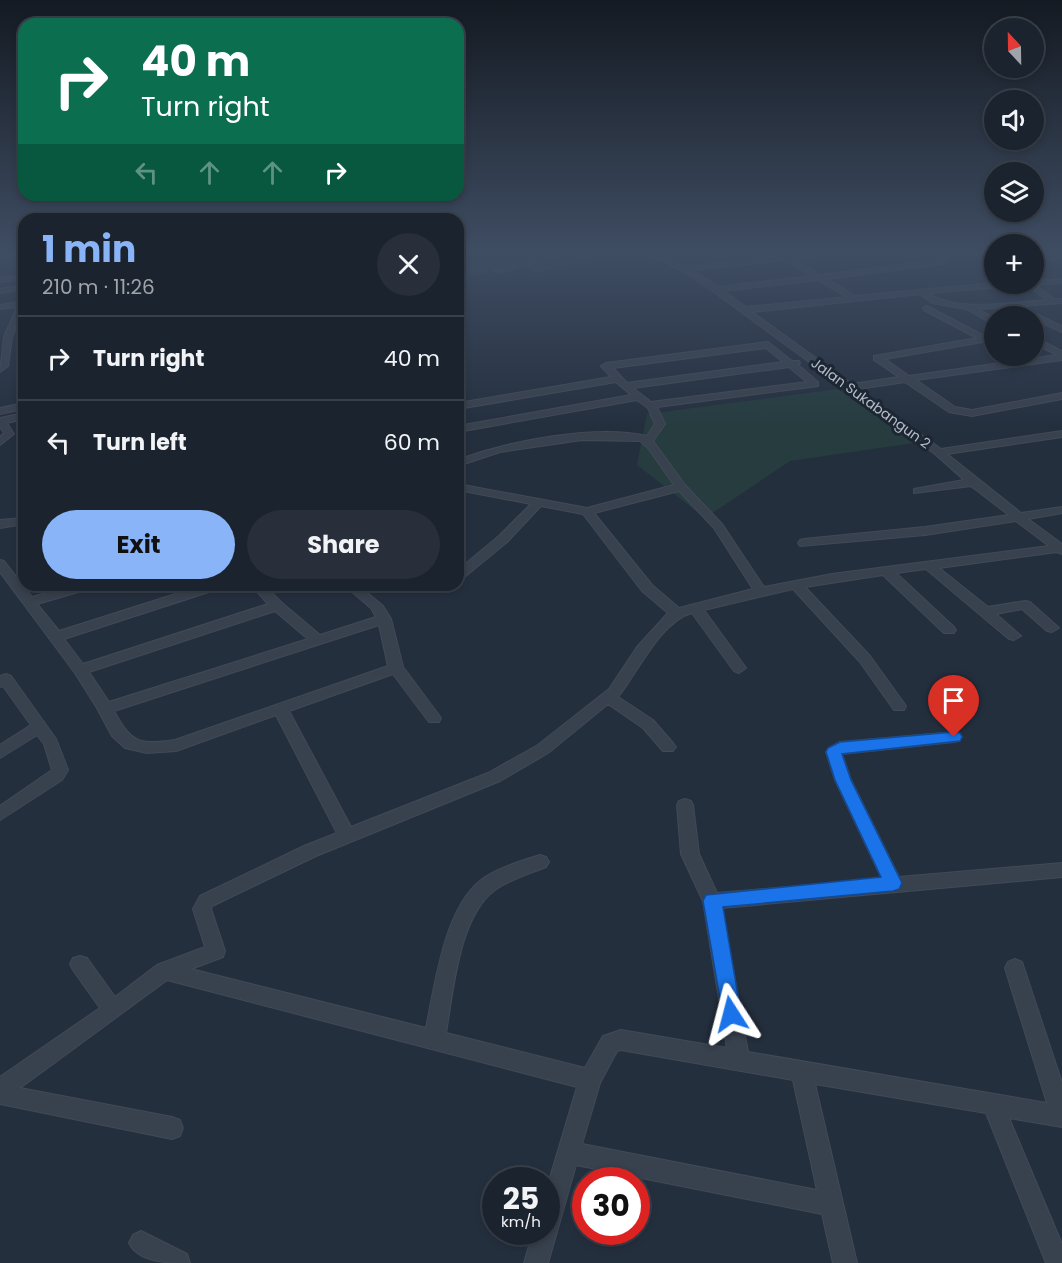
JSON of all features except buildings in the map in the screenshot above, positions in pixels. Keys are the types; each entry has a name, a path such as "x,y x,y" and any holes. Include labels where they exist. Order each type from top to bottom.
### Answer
{"street":[{"name":"Jalan Sukabangun 2","path":"745,310 787,343 939,452 973,482 1061,549"},
{"path":"931,310 984,337"},
{"path":"1021,310 1062,329"},
{"path":"0,369 3,366 3,354 18,313"},
{"path":"0,324 14,321"},
{"path":"984,342 878,357 878,360 952,410 965,413 1062,396"},
{"path":"768,345 815,384 652,406 645,404 637,397 617,379 606,365 768,345 787,343"},
{"path":"1044,345 1062,355"},
{"path":"1044,359 1062,355"},
{"path":"625,386 813,361"},
{"path":"1044,363 1062,362"},
{"path":"850,387 1004,366"},
{"path":"860,394 1013,366"},
{"path":"464,405 617,379"},
{"path":"464,428 637,397"},
{"path":"648,441 660,424 652,406"},
{"path":"0,411 18,407"},
{"path":"0,422 18,418"},
{"path":"0,422 9,434 0,442"},
{"path":"939,452 1062,435"},
{"path":"464,461 498,449 582,438 634,436 648,441 681,487 718,526 761,591"},
{"path":"918,491 973,482"},
{"path":"464,488 587,512 681,487"},
{"path":"464,571 503,539 537,504"},
{"path":"804,543 926,531 1062,510"},
{"path":"587,512 647,588 676,613"},
{"path":"3,524 18,517"},
{"path":"3,524 18,523"},
{"path":"172,1128 1,1095 3,1081 113,1010 164,971 217,950 202,909 206,901 347,835 494,777 543,749 614,692 642,650 676,613 761,591 796,585 1061,549"},
{"path":"0,564 18,588"},
{"path":"930,566 1014,636"},
{"path":"886,571 949,630"},
{"path":"796,585 870,666 899,706"},
{"path":"21,591 80,670 106,708 118,732 132,746 156,748 176,745 396,668"},
{"path":"29,602 67,591"},
{"path":"56,637 198,591"},
{"path":"263,591 318,640"},
{"path":"357,591 376,606 384,619 396,668 435,718"},
{"path":"985,612 1025,605 1052,628"},
{"path":"80,670 277,606"},
{"path":"695,607 740,668"},
{"path":"106,708 384,619"},
{"path":"0,682 6,680 51,744 59,772 0,814"},
{"path":"608,697 648,724 668,747"},
{"path":"280,708 347,835"},
{"path":"0,752 39,727"},
{"path":"893,883 843,780 834,752 840,748 954,737"},
{"path":"685,805 690,854 712,901 739,1059"},
{"path":"434,1041 464,915 476,895 497,880 540,862"},
{"path":"712,901 893,883 1062,870"},
{"path":"80,963 113,1010"},
{"path":"560,1183 590,1080 610,1043 617,1040 739,1059 802,1072 1062,1116 1015,968"},
{"path":"164,971 590,1080"},
{"path":"802,1072 845,1263"},
{"path":"993,1105 1058,1263"},
{"path":"569,1152 832,1204"},
{"path":"141,1243 178,1263"},
{"path":"536,1263 542,1245"}],"green space":[{"path":"838,389 914,443 790,461 705,518 637,465 647,414"}],"route":[{"path":"731,1014 712,901 893,883 843,780 833,756 834,752 840,748 954,737"}]}
